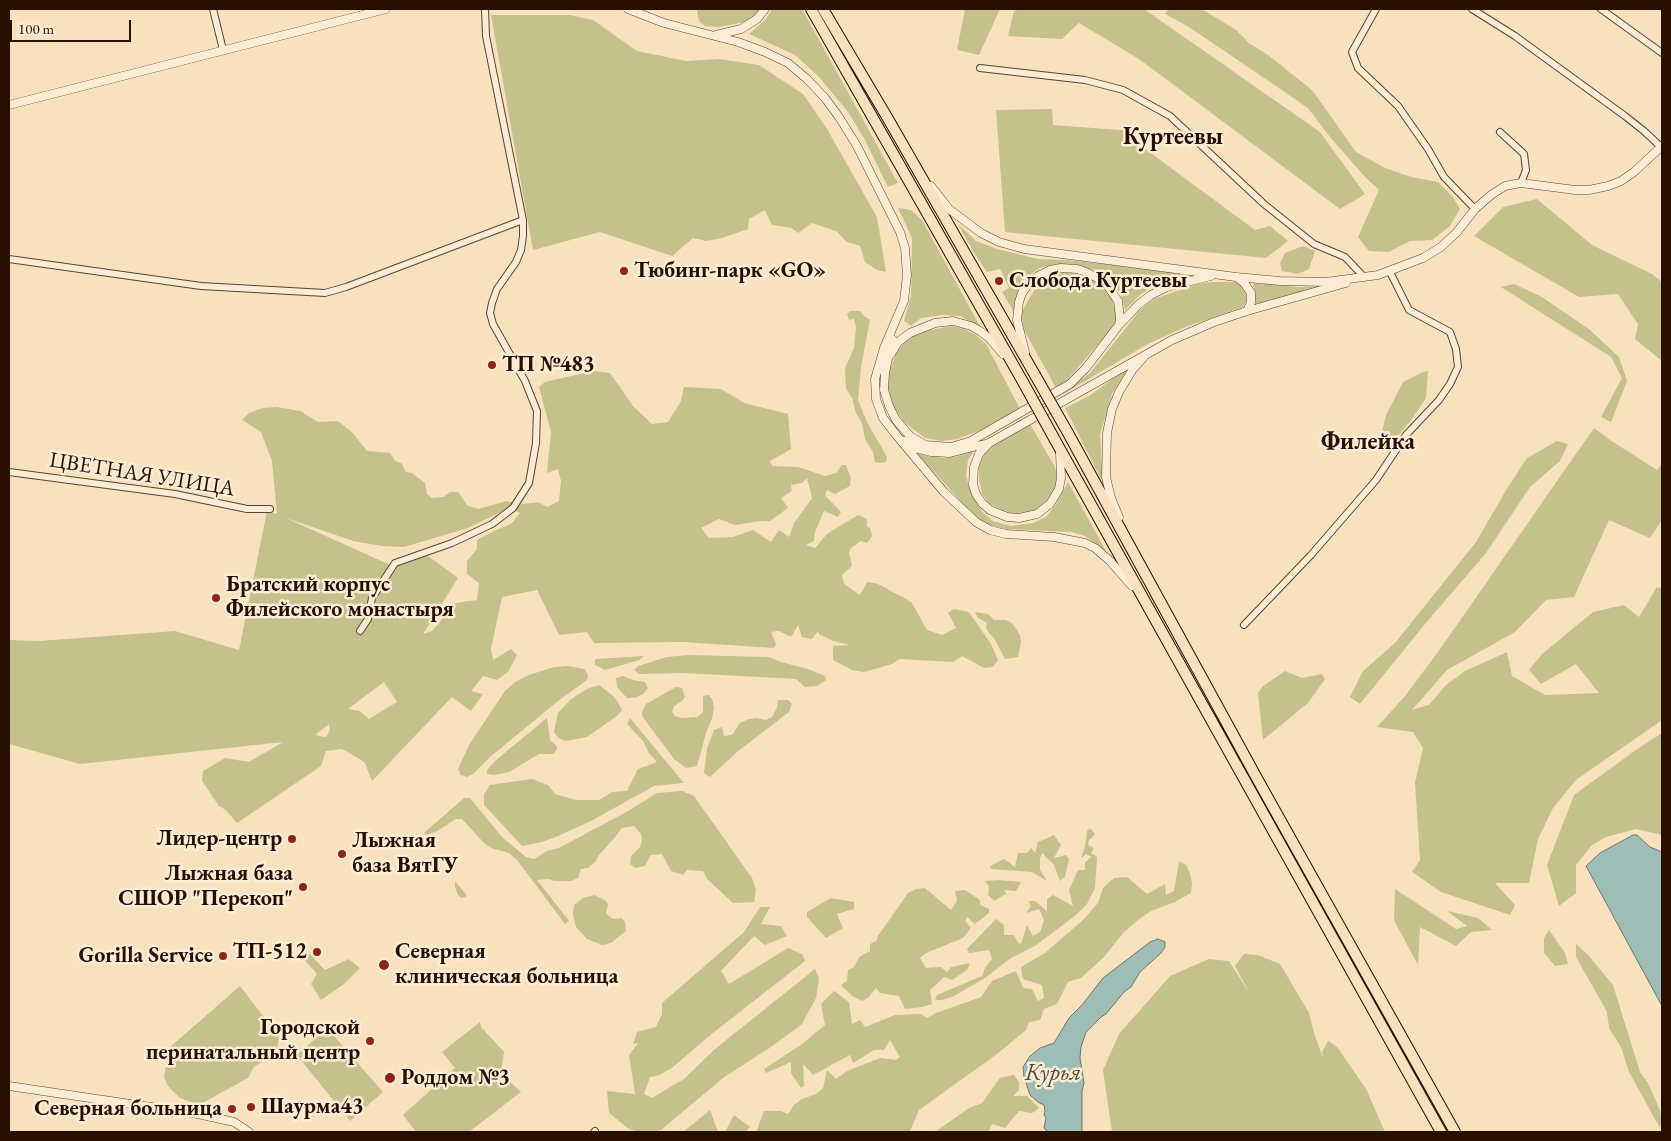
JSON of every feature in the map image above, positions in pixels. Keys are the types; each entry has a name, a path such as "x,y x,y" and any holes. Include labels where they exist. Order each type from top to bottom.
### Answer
{"highway":[{"path":"811,9 1023,382 1441,1132"},
{"path":"824,9 1036,375 1259,782 1455,1132"}],"street":[{"path":"214,9 223,50"},
{"path":"9,105 386,9"},
{"path":"360,631 368,618 372,598 395,563 452,543 492,524 513,508 528,483 536,444 537,412 525,381 493,324 490,313 497,290 516,262 524,236 523,220 486,36 485,9"},
{"path":"628,9 664,23 712,35 765,52 788,63 825,98 847,130 900,232 905,248 906,288 904,301 878,364 875,379 876,399 884,418 944,492 976,522 990,530 1006,534 1054,537 1085,544 1102,554 1119,570 1148,605"},
{"path":"712,35 741,29 757,19 765,9"},
{"path":"1376,9 1352,52 1358,68 1398,106 1428,149 1444,177 1475,209"},
{"path":"920,173 950,209 981,233 999,242 1048,253 1218,275 1308,283 1390,272 1423,258 1441,247 1457,232 1475,209 1505,186 1521,183 1575,190 1589,190 1608,186 1621,181 1634,172 1662,146 1515,36 1472,9"},
{"path":"1601,9 1662,53"},
{"path":"980,68 1085,80 1130,94 1170,116 1264,204 1314,244 1345,257 1364,277"},
{"path":"1500,132 1524,154 1526,170 1521,183"},
{"path":"9,259 201,286 325,293 355,284 523,220"},
{"path":"1026,359 1017,320 1019,302 1022,293 1029,284 1038,276 1050,270 1062,268 1077,270 1091,274 1105,282 1118,301 1119,325"},
{"path":"1244,625 1311,555 1376,480 1406,435 1439,400 1450,384 1458,367 1456,349 1450,332 1409,310 1390,272"},
{"path":"894,327 885,373 884,390 889,406 896,420 910,436 925,445 951,447 971,441 1070,384 1086,368 1119,325 1138,305 1151,296 1167,287 1190,280 1218,275"},
{"path":"1236,277 1246,284 1251,293 1251,302 1247,311"},
{"path":"897,436 915,448 931,452 950,453 989,443 1153,350 1214,322 1364,277"},
{"path":"885,373 891,352 898,342 924,326 942,322 962,323 980,331 989,338 1014,366"},
{"path":"1133,551 1111,498 1106,477 1107,432 1112,408 1126,378 1141,360 1153,350"},
{"path":"989,443 979,454 974,467 973,485 976,494 990,510 1007,517 1019,518 1037,514 1045,509 1055,498 1059,489 1062,470 1057,444"},
{"name":"ЦВЕТНАЯ УЛИЦА","path":"9,472 175,494 247,509 270,509"},
{"path":"9,1086 198,1114 234,1122 242,1125 249,1132"}],"shaded area":[{"path":"698,9 761,9 749,21 720,27 705,26 699,21"},
{"path":"772,9 802,9 898,183 888,187 865,140 848,112 819,77 795,55 749,34 766,19"},
{"path":"965,9 1000,9 979,55 957,50"},
{"path":"1019,9 1144,9 1320,132 1365,194 1340,209 1139,59 1079,23 1062,39 1008,36 1014,11"},
{"path":"1168,9 1196,9 1205,11 1236,30 1249,43 1268,55 1312,90 1356,152 1385,168 1411,177 1438,182 1453,197 1460,209 1450,226 1432,240 1410,241 1389,252 1369,251 1358,237 1379,190 1330,137 1308,108 1189,27 1165,14"},
{"path":"491,15 569,15 593,20 637,51 686,61 719,59 759,65 803,94 827,129 877,217 886,272 877,270 865,262 860,246 847,242 836,231 812,223 798,233 792,228 772,225 765,210 749,219 748,229 722,238 706,241 693,238 672,256 600,232 533,250"},
{"path":"1052,109 1053,125 1133,131 1133,140 1255,230 1270,226 1288,241 1266,258 1005,232 996,110"},
{"path":"1537,199 1592,245 1652,274 1662,282 1662,361 1635,339 1638,324 1618,294 1579,297 1474,236 1503,207"},
{"path":"898,208 911,210 922,220 981,328 960,316 944,315 921,318 911,326 904,321 911,296 912,238"},
{"path":"958,224 976,241 997,249 1038,259 1066,260 1195,274 1154,285 1125,310 1121,295 1110,280 1097,270 1056,264 1040,268 1023,280 1017,295 1014,312 1002,292 1009,288 1000,269 987,272"},
{"path":"1303,246 1315,251 1309,269 1298,274 1282,271 1280,263 1285,253"},
{"path":"1064,272 1090,278 1101,285 1111,296 1116,321 1109,332 1067,380 1056,388 1024,330 1021,313 1036,287 1048,277"},
{"path":"1235,282 1241,286 1246,295 1243,307 1185,327 1146,345 1060,396 1090,373 1140,310 1154,299 1197,284"},
{"path":"1253,283 1297,287 1325,286 1256,305"},
{"path":"1514,284 1542,297 1590,330 1619,357 1627,381 1611,422 1601,417 1622,378 1611,357 1501,287"},
{"path":"850,311 860,311 870,320 861,367 858,400 867,422 887,457 886,462 875,462 873,452 865,439 862,423 856,413 852,398 846,389 845,368 854,348 856,327 854,319 849,320 847,314"},
{"path":"952,326 976,335 986,344 1020,409 979,431 957,439 942,441 925,438 904,422 892,405 888,390 888,375 896,354 903,344 913,336 925,331"},
{"path":"1129,367 1112,394 1100,435 1103,483 1065,408 1089,396"},
{"path":"593,371 610,373 633,406 652,424 668,422 681,401 684,387 721,389 744,403 788,414 791,449 770,461 772,466 798,467 825,476 836,473 842,465 846,465 851,478 850,486 835,494 827,490 825,495 841,512 838,517 824,511 815,532 814,541 806,545 815,548 827,534 858,515 867,519 867,527 870,528 872,536 867,543 861,541 851,548 849,552 852,566 842,575 844,584 860,595 867,582 878,584 912,603 927,630 942,635 956,628 948,613 954,609 969,612 991,644 998,660 993,667 984,668 962,656 953,662 899,659 892,664 864,672 852,670 833,660 833,646 850,645 833,641 819,634 818,631 812,639 802,637 798,625 791,637 779,631 771,632 776,644 774,648 683,642 594,643 587,632 559,635 537,590 502,597 491,649 493,660 511,649 517,655 508,672 497,680 483,676 471,691 483,694 471,711 452,697 372,781 365,763 358,758 342,749 326,751 321,766 237,823 226,810 219,806 202,781 203,771 225,758 249,762 283,742 80,764 9,744 9,640 39,641 175,631 239,650 267,511 277,514 272,461 261,432 242,420 249,413 263,408 277,407 300,411 318,422 338,421 353,433 367,451 390,453 395,461 401,463 406,472 412,473 425,483 427,494 432,498 443,497 450,492 458,492 468,506 479,509 506,501 523,504 538,502 547,507 559,501 561,481 558,469 547,473 551,432 539,387 545,382","holes":["807,478 812,498 794,523 789,537 779,530 771,542 753,530 733,537 709,538 701,528 719,519 735,525 770,521 788,508 781,498 792,491 791,485 802,483","509,508 520,513 511,524 477,540 477,549 467,561 467,574 479,583 477,600 456,603 432,631 423,634 458,578 427,555 388,564 286,518 353,541 382,546 404,547 468,528","384,682 397,702 369,719 360,711 348,709","329,724 330,730 326,737 315,735"]},
{"path":"1428,371 1426,398 1412,419 1395,440 1380,440 1386,415 1403,382"},
{"path":"1030,424 1055,467 1057,476 1056,487 1048,500 1034,511 1010,514 989,503 982,494 979,466 984,454 991,445"},
{"path":"1594,428 1657,470 1662,463 1662,520 1650,538 1609,520 1574,597 1546,600 1515,632 1447,670 1412,710 1429,705 1446,685 1465,671 1507,652 1512,676 1545,695 1599,693 1576,664 1541,684 1529,670 1542,654 1593,612 1624,605 1639,617 1657,587 1662,589 1662,720 1576,780 1553,808 1538,839 1529,883 1495,883 1515,905 1510,915 1441,892 1412,872 1420,860 1415,783 1423,748 1413,732 1377,727 1405,696 1438,652"},
{"path":"1557,441 1568,444 1560,461 1530,487 1486,553 1360,704 1350,697 1363,671 1395,643 1476,542 1527,458"},
{"path":"974,451 968,460 966,475 969,487 982,512 993,521 1011,526 1033,523 1046,517 1055,506 1068,482 1106,551 1085,536 1071,532 1005,529 990,525 975,517 916,452 944,458 955,457"},
{"path":"975,612 988,614 994,620 1006,620 1012,623 1020,635 1021,642 1018,657 1005,659 994,638 986,628 987,623 978,618"},
{"path":"688,655 769,657 808,669 825,676 826,680 817,686 805,687 796,679 685,673 639,674 634,670 638,666 667,657"},
{"path":"644,656 639,660 605,670 595,665 595,659"},
{"path":"568,666 584,669 588,675 587,680 558,701 490,757 473,774 467,777 461,775 458,769 469,745 505,691 515,682 529,675 554,667"},
{"path":"1285,671 1302,678 1322,674 1325,679 1308,703 1263,740 1258,693 1263,686"},
{"path":"623,676 645,682 648,688 643,694 635,698 627,698 617,687 616,678"},
{"path":"599,685 612,695 622,710 618,715 587,737 566,741 558,738 554,732 558,713 570,700 589,688"},
{"path":"676,687 682,688 685,697 674,706 672,712 675,716 681,718 697,717 703,712 703,696 709,695 712,699 714,707 712,719 697,766 686,768 674,759 642,716 646,704"},
{"path":"778,700 788,700 792,704 789,712 737,752 710,777 704,773 707,749 714,730 722,727 724,736 732,735 740,723 749,719 766,720 772,717 777,708"},
{"path":"547,718 550,740 556,745 557,749 554,754 539,754 509,772 494,775 487,774 487,770 496,760"},
{"path":"630,718 684,783 654,786 591,821 558,836 522,846 484,805 484,794 490,785 532,779 548,785 555,794 576,800 599,800 612,792 627,791 638,769 657,762 649,753 643,741 627,724"},
{"path":"1662,733 1662,835 1636,829 1606,837 1592,845 1576,865 1576,893 1559,906 1547,865 1574,795"},
{"path":"682,791 694,796 752,878 756,890 754,902 733,903 707,879 703,871 687,870 683,875 671,871 662,854 651,855 645,866 635,868 630,864 631,856 640,847 642,841 641,834 634,826 622,828 595,862 588,868 581,869 578,878 571,881 537,880 569,921 565,924 517,860 509,853 491,848 484,843 462,819 456,819 427,835 424,833 464,798 470,798 502,837 526,857 534,859 547,851 559,848 630,810 657,793"},
{"path":"1090,828 1095,834 1089,840 1088,845 1094,848 1091,853 1097,857 1095,888 1087,904 1076,915 1035,946 1011,958 985,978 954,996 935,1000 937,995 982,976 992,959 989,950 969,953 967,949 996,919 1004,925 1004,935 1014,935 1018,943 1021,944 1027,925 1033,936 1040,932 1044,920 1039,909 1026,913 1031,906 1028,901 1035,901 1047,911 1047,899 1053,895 1073,906 1069,890 1078,870 1085,870 1085,862 1092,857 1086,854 1081,858 1085,847 1087,831"},
{"path":"1054,835 1061,845 1054,858 1066,855 1069,859 1065,877 1060,881 1054,865 1042,853 1040,870 1047,881 1032,872 991,869 990,866 1004,859 1015,867 1018,853 1027,853 1031,848 1035,853 1038,842"},
{"path":"1179,861 1186,865 1190,873 1191,893 1175,902 1151,911 1138,920 1124,932 1104,957 1081,978 1068,982 1057,1004 1044,1009 1040,1020 1029,1022 1026,1030 997,1054 919,1110 910,1131 756,1132 764,1111 781,1111 788,1114 794,1105 802,1099 816,1094 823,1088 827,1070 836,1079 847,1071 880,1058 896,1060 900,1057 890,1040 884,1050 874,1050 853,1063 850,1055 813,1075 803,1064 804,1086 801,1088 791,1073 791,1062 766,1073 764,1069 802,1044 825,1025 821,1004 834,991 849,1002 852,1024 860,1020 865,1027 895,1015 921,1014 927,1018 981,997 992,981 1016,971 1023,988 1032,989 1038,1001 1044,998 1042,985 1023,979 1021,967 1045,953 1084,919 1098,903 1103,888 1114,878 1127,877 1147,894 1165,884 1166,895 1174,891"},
{"path":"455,881 466,894 466,897 461,898 458,895"},
{"path":"985,881 1021,882 1016,891 1005,890 1006,894 994,901 988,895 989,886"},
{"path":"925,888 951,910 957,901 955,891 965,890 980,900 980,905 989,909 989,913 975,924 967,917 965,921 971,928 963,938 926,953 920,958 926,968 941,967 947,972 951,967 970,963 968,969 952,980 944,977 930,990 932,1004 922,1007 905,1009 899,996 880,993 876,988 868,998 862,1001 852,996 841,985 847,981 848,970 854,967 859,957 870,951 870,944 876,941 908,893 916,889"},
{"path":"1395,889 1456,929 1467,926 1447,911 1478,918 1492,930 1471,932 1456,946 1420,927 1418,965 1394,920"},
{"path":"595,895 606,901 608,904 606,913 610,917 614,919 622,918 625,922 626,931 611,943 602,945 587,939 576,927 573,915 574,905 583,898"},
{"path":"831,898 854,902 854,909 837,914 843,928 826,938 807,917 807,912"},
{"path":"760,907 770,907 761,924 781,926 787,936 765,945 754,936 721,971 729,984 788,948 802,954 805,961 709,1036 672,1068 659,1075 650,1077 644,1094 652,1098 684,1079 715,1049 815,969 819,978 816,998 802,1024 723,1078 661,1130 639,1132 629,1129 609,1113 607,1091 635,1094 629,1055 638,1043 633,1044 637,1032 656,1027 662,1014 662,1003 744,932"},
{"path":"1549,930 1565,953 1568,964 1555,966 1544,953 1544,938"},
{"path":"1576,944 1588,955 1613,985 1640,1072 1648,1083 1659,1108 1662,1118 1660,1128 1629,1072 1621,1047 1609,1028 1607,1012 1576,957"},
{"path":"306,950 325,970 349,959 360,968 344,984 321,1000 311,984 317,974 300,955"},
{"path":"1244,954 1258,955 1280,964 1309,1013 1323,1058 1322,1052 1328,1041 1337,1047 1366,1089 1385,1132 1112,1132 1103,1070 1119,1034 1170,976 1209,959 1229,961 1250,994 1235,966"},
{"path":"240,986 279,1037 277,1052 254,1067 248,1078 199,1105 180,1098 168,1086 164,1077 170,1047"},
{"path":"480,1022 481,1027 504,1052 501,1073 521,1092 469,1132 416,1132 403,1115 455,1068 442,1052"},
{"path":"327,1028 383,1092 350,1121 297,1055"},
{"path":"1014,1075 1019,1082 1019,1090 1013,1096 1027,1096 1039,1108 1032,1113 1019,1111 1005,1128 992,1124 988,1132 935,1132 969,1108 982,1103 1000,1078"},
{"path":"710,1110 718,1132 683,1132"},
{"path":"734,1115 750,1127 745,1132 725,1132"}],"water":[{"path":"1633,835 1637,835 1650,847 1662,852 1662,1006 1586,866 1600,853"},
{"name":"Курья","path":"1158,939 1165,942 1165,947 1161,953 1140,972 1131,987 1086,1032 1080,1058 1084,1083 1082,1091 1082,1132 1048,1132 1044,1128 1046,1118 1044,1115 1044,1105 1030,1095 1023,1067 1030,1056 1040,1048 1054,1043 1069,1018 1103,978 1150,942"}],"place":[{"name":"Тюбинг-парк «GO»","path":"624,271"},
{"name":"Слобода Куртеевы","path":"999,281"},
{"name":"ТП №483","path":"492,365"},
{"name":"Братский корпус Филейского монастыря","path":"216,598"},
{"name":"Лидер-центр","path":"292,839"},
{"name":"Лыжная база ВятГУ","path":"342,854"},
{"name":"Лыжная база СШОР \"Перекоп\"","path":"303,887"},
{"name":"ТП-512","path":"317,952"},
{"name":"Gorilla Service","path":"223,956"},
{"name":"Северная клиническая больница","path":"384,965"},
{"name":"Городской перинатальный центр","path":"370,1041"},
{"name":"Роддом №3","path":"390,1078"},
{"name":"Шаурма43","path":"251,1107"},
{"name":"Северная больница","path":"232,1109"}],"district":[{"name":"Куртеевы","path":"1173,137"},
{"name":"Филейка","path":"1368,442"}]}
